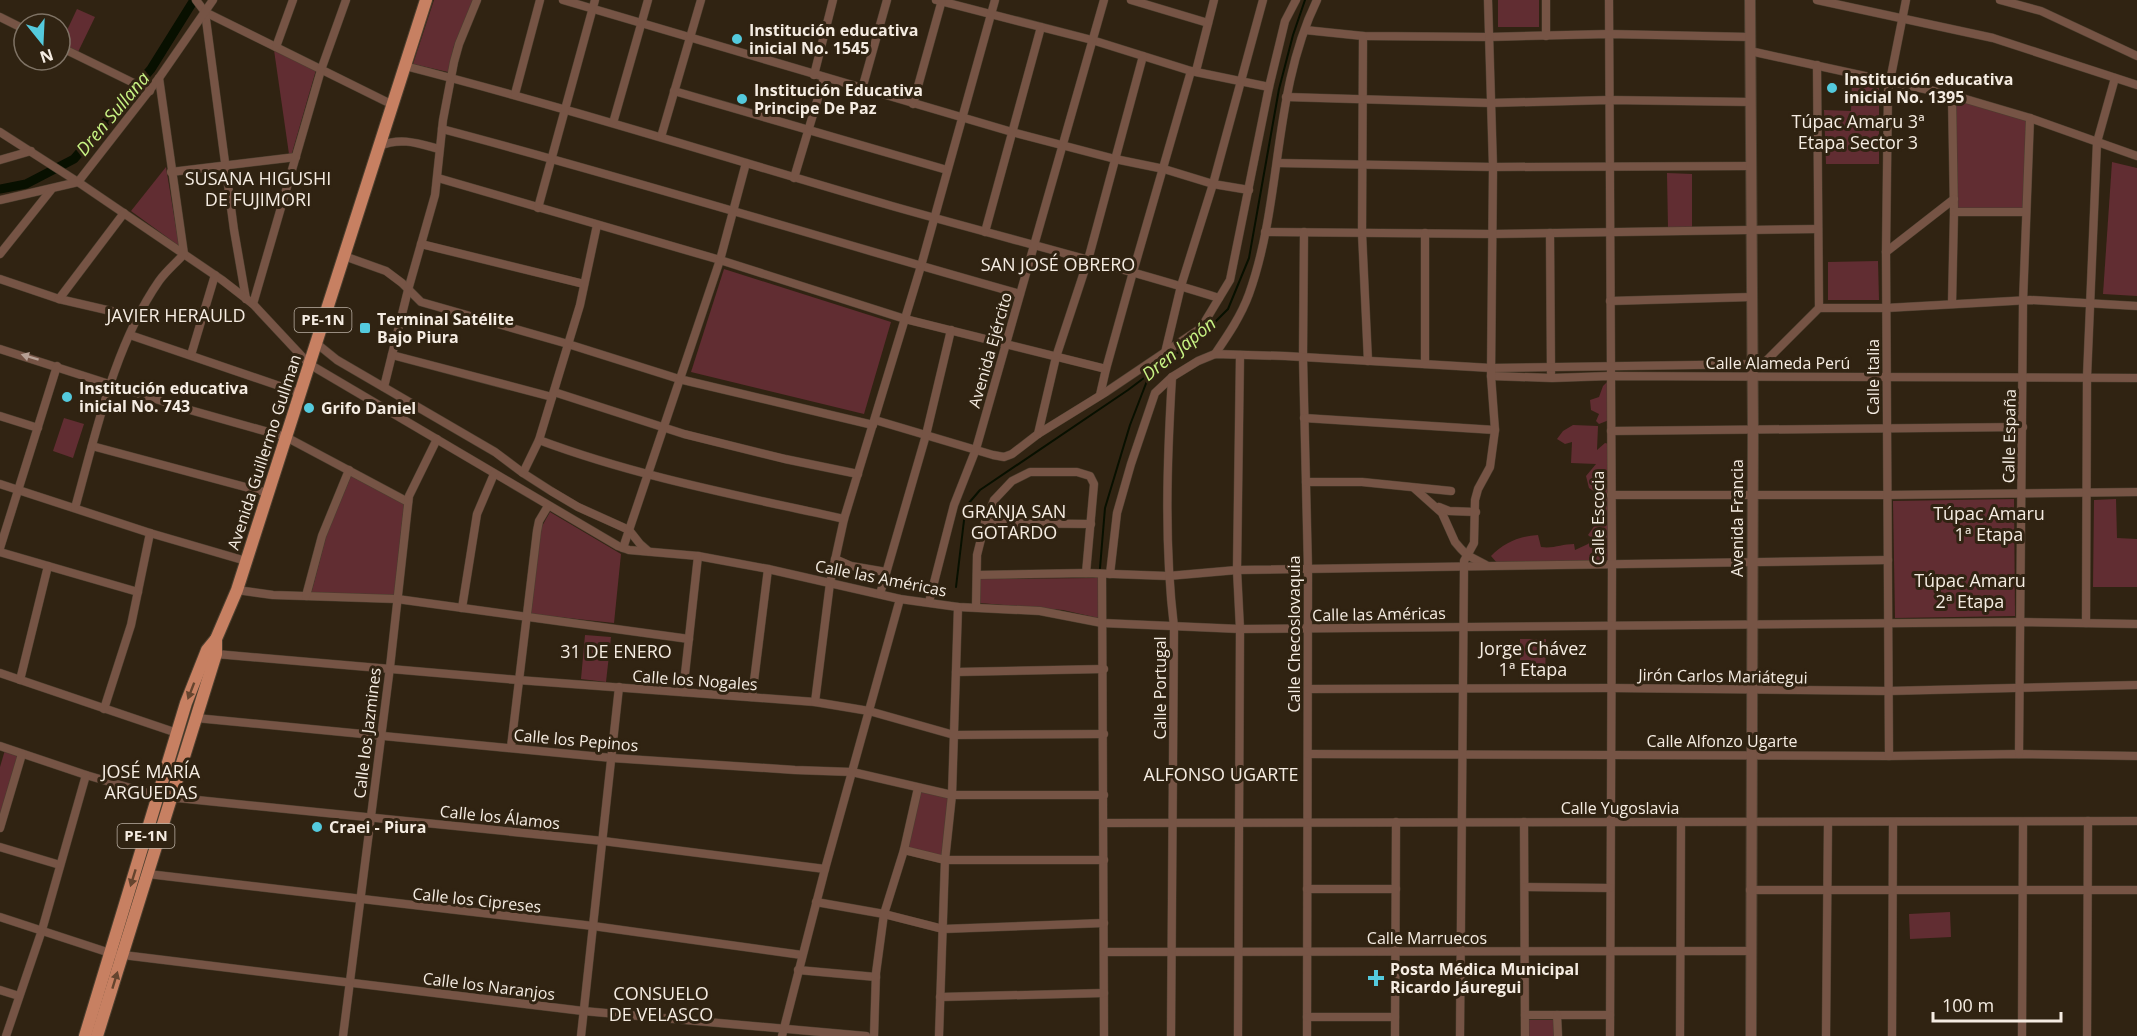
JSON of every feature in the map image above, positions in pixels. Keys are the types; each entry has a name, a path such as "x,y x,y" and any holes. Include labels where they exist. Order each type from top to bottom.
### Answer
{"main road":[{"name":"Avenida Guillermo Gullman","path":"98,1036 158,796 177,734 207,650 216,639 237,590 426,0"},
{"name":"Avenida Guillermo Gullman","path":"85,1036 148,874 216,654 216,639"}],"street":[{"path":"0,200 52,189 75,179 159,78 213,0"},
{"path":"276,47 293,0"},
{"path":"249,302 296,157 321,70 346,0"},
{"path":"384,387 435,195 442,129 459,44 477,0"},
{"path":"514,94 540,0"},
{"path":"563,0 1062,146 1164,169 1213,184 1249,190"},
{"path":"538,208 595,0"},
{"path":"613,123 648,0"},
{"path":"661,137 701,0"},
{"path":"813,75 833,0"},
{"path":"862,89 886,0"},
{"path":"815,702 830,583 844,519 921,266 995,0"},
{"name":"Avenida Ejército","path":"929,602 954,505 976,449 1104,0"},
{"path":"1131,0 1208,23"},
{"path":"1100,395 1133,272 1214,0"},
{"path":"1165,353 1181,286 1213,184 1263,0"},
{"path":"344,256 386,271 421,302 679,379 874,422 1004,457 1012,454 1038,434 1201,328 1230,280 1269,87 1285,21 1296,0"},
{"path":"1215,354 1238,320 1249,294 1265,232 1286,97 1305,30 1317,0"},
{"path":"1460,1036 1464,561 1474,543 1475,500 1478,489 1490,467 1495,430 1491,372 1492,167 1488,0"},
{"path":"1546,0 1546,36"},
{"name":"Calle Escocia","path":"1609,0 1612,564 1610,1036"},
{"name":"Avenida Francia","path":"1750,0 1752,297 1756,369 1752,494 1750,1036"},
{"path":"1817,0 1993,38 2137,86"},
{"name":"Calle Italia","path":"1889,756 1886,252 1889,81 1906,0"},
{"path":"2000,0 2041,11 2137,56"},
{"path":"913,104 940,1 1092,40 1193,71 1269,87"},
{"path":"197,3 205,12 393,105"},
{"path":"205,12 226,165 249,302"},
{"path":"985,232 1041,27"},
{"path":"1305,30 1363,36 1488,38 1609,34 1750,37"},
{"path":"1363,36 1362,233 1368,361"},
{"path":"1750,51 1952,95 2030,118 2137,156"},
{"path":"72,52 148,90"},
{"path":"1038,434 1056,357 1088,260 1143,56"},
{"path":"1817,65 1819,308"},
{"path":"405,66 565,108 934,218 1219,298"},
{"path":"159,78 184,254"},
{"path":"794,177 824,78"},
{"path":"2086,623 2087,377 2097,142 2115,78"},
{"path":"674,92 947,171"},
{"path":"1952,95 1953,304"},
{"path":"1286,97 1490,103 1609,100 1751,102"},
{"name":"Calle España","path":"2019,754 2023,302 2030,118"},
{"path":"442,129 552,158 1020,294"},
{"path":"0,132 75,179 215,275 249,302 309,364 548,506 626,549 629,530 720,260 746,163"},
{"path":"379,147 394,141 408,140 439,149"},
{"path":"0,160 31,151"},
{"path":"171,172 296,157"},
{"path":"1276,163 1492,167 1751,166"},
{"path":"438,178 720,260 905,319 1106,369"},
{"path":"0,254 52,189"},
{"path":"1886,252 1954,199"},
{"path":"1954,212 2026,212"},
{"path":"59,299 124,213"},
{"path":"523,473 539,440 553,395 584,284 597,225"},
{"path":"1265,232 1492,234 1818,229"},
{"name":"Calle Checoslovaquia","path":"1304,232 1303,357 1308,569 1306,1036"},
{"path":"1425,233 1425,364"},
{"path":"1550,233 1551,378"},
{"path":"421,244 584,284"},
{"path":"75,508 110,385 137,317 160,280 184,254"},
{"path":"191,355 215,275"},
{"path":"0,279 59,299 137,317"},
{"path":"1610,301 1752,297"},
{"path":"1104,1036 1102,623 1106,574 1118,513 1137,443 1155,393 1172,378 1198,361 1215,354 1425,364 1491,372 1610,367 1756,369 1819,308 1886,308 2030,300 2137,306"},
{"path":"880,594 926,435 951,330"},
{"path":"130,335 300,393"},
{"path":"316,343 338,360 495,452 523,473 578,507 629,530 649,552"},
{"path":"0,348 190,410 286,437 408,502"},
{"path":"392,355 553,395 663,429 784,459 858,474"},
{"path":"1239,1036 1240,355"},
{"path":"57,366 0,550 138,592"},
{"name":"Calle Alameda Perú","path":"1491,372 1551,378 1756,369 1886,376 2137,378"},
{"name":"Calle Portugal","path":"1171,1036 1174,627 1168,576 1168,440 1172,378"},
{"path":"0,416 38,428"},
{"path":"1304,418 1495,430"},
{"path":"1611,431 2023,427"},
{"name":"Calle los Jazmines","path":"343,1036 390,667 408,502 437,439"},
{"path":"539,440 648,476 844,519"},
{"path":"93,446 268,493"},
{"path":"306,596 322,536 349,470"},
{"path":"976,607 977,555 985,523 994,500 1012,481 1030,472 1077,472 1090,476 1094,484 1086,573"},
{"path":"462,608 477,514 494,474"},
{"path":"1306,482 1362,482 1451,491"},
{"path":"0,484 246,561"},
{"path":"1413,488 1442,513 1455,542 1467,555 1488,566"},
{"path":"1611,495 2137,492"},
{"path":"511,747 537,531 539,521 548,506"},
{"path":"1435,506 1449,511 1476,512"},
{"path":"985,523 1091,524"},
{"path":"105,710 131,625 150,532"},
{"name":"Calle las Américas","path":"626,549 698,556 768,569 900,599 958,607 1040,611 1102,623 1174,627 1240,629 2021,622 2137,624"},
{"path":"683,692 698,556"},
{"path":"835,559 850,566 886,572"},
{"path":"977,575 1086,573 1168,576 1238,570 1888,560"},
{"path":"20,680 48,566"},
{"path":"752,697 768,569"},
{"path":"237,590 273,595 397,599 689,639"},
{"path":"782,1033 900,599"},
{"path":"939,1036 945,860 952,795 958,607"},
{"name":"Calle los Nogales","path":"216,654 815,702 869,711 954,735 1104,734"},
{"path":"956,672 1104,669"},
{"path":"0,673 177,734"},
{"name":"Jirón Carlos Mariátegui","path":"1308,689 1611,688 1888,692 2137,685"},
{"path":"581,1036 619,687"},
{"name":"Calle los Pepinos","path":"196,718 612,758 795,771 852,772 952,795 1104,795"},
{"path":"0,758 2,746"},
{"name":"Calle los Álamos","path":"2,746 86,775 158,796 603,841 825,869"},
{"path":"0,828 22,754"},
{"name":"Calle Alfonzo Ugarte","path":"1308,754 2137,756"},
{"path":"6,1036 42,930 86,775"},
{"path":"874,1036 876,977 884,914 904,850 918,788"},
{"path":"2087,1036 2088,821"},
{"name":"Calle Yugoslavia","path":"1104,822 2137,821"},
{"path":"1395,1036 1396,822"},
{"path":"1524,822 1525,1036"},
{"path":"1680,1036 1681,822"},
{"path":"1826,1036 1828,822"},
{"path":"1892,1036 1893,822"},
{"path":"2022,1036 2023,822"},
{"path":"0,847 60,865"},
{"path":"904,850 945,860 1104,860"},
{"name":"Calle los Cipreses","path":"148,874 592,926 802,955"},
{"path":"1525,887 1610,888"},
{"path":"1307,889 1396,889"},
{"path":"1750,890 2137,890"},
{"path":"816,902 884,914 943,929 1104,923"},
{"path":"0,917 117,954"},
{"name":"Calle Marruecos","path":"1104,952 1750,951"},
{"name":"Calle los Naranjos","path":"117,954 782,1033 866,1036"},
{"path":"798,970 876,977"},
{"path":"0,990 19,996"},
{"path":"940,997 1104,993"},
{"path":"1525,1015 1610,1015"},
{"path":"1557,1015 1558,1036"},
{"path":"1307,1017 1395,1017"}],"shaded area":[{"path":"434,0 473,0 454,46 448,72 413,64"},
{"path":"1498,0 1539,0 1539,27 1498,27"},
{"path":"77,9 95,17 78,52 72,49 72,20"},
{"path":"274,50 316,70 292,153 289,154"},
{"path":"1852,78 1879,86 1879,164 1826,164 1824,110 1851,111"},
{"path":"1955,99 2028,120 2023,209 1958,209"},
{"path":"2112,162 2137,168 2137,296 2103,294"},
{"path":"166,167 179,246 131,211"},
{"path":"1667,173 1692,174 1692,228 1668,228"},
{"path":"1878,261 1879,300 1828,300 1828,262"},
{"path":"724,269 891,322 864,414 691,372"},
{"path":"1608,381 1609,420 1599,424 1596,421 1599,414 1591,410 1590,400 1599,397 1603,386"},
{"path":"64,418 84,424 73,458 53,451"},
{"path":"1573,425 1598,426 1597,450 1605,443 1609,444 1612,564 1497,563 1491,556 1501,547 1524,537 1538,535 1541,547 1574,544 1575,550 1593,539 1588,535 1595,525 1593,516 1598,494 1589,488 1586,476 1596,464 1571,463 1572,442 1565,444 1557,439 1563,431"},
{"path":"351,476 404,504 394,596 311,594 327,533"},
{"path":"2014,499 2015,616 1895,618 1893,501"},
{"path":"2116,499 2117,538 2137,539 2137,587 2093,587 2094,500"},
{"path":"550,512 621,554 614,623 531,614 541,528"},
{"path":"1099,578 1098,618 1063,610 980,603 980,579"},
{"path":"585,635 611,637 606,682 581,679"},
{"path":"1520,639 1546,639 1545,679 1520,679"},
{"path":"5,750 20,755 0,821 0,767"},
{"path":"919,790 950,796 943,857 906,849"},
{"path":"1950,912 1951,937 1910,939 1909,914"},
{"path":"1528,1020 1556,1020 1556,1036 1528,1036"}],"waterway":[{"name":"Dren Sullana","path":"0,189 26,184 74,159 151,69 194,0"},
{"name":"Dren Japón","path":"956,587 965,512 968,504 980,490 1128,390 1205,332 1228,309 1249,258 1279,89 1305,0"},
{"path":"1100,568 1105,508 1130,425 1150,373"}],"place":[{"name":"Institución educativa inicial No. 1545","path":"737,39"},
{"name":"Institución educativa inicial No. 1395","path":"1832,88"},
{"name":"Institución Educativa Principe De Paz","path":"742,99"},
{"name":"Terminal Satélite Bajo Piura","path":"365,328"},
{"name":"Institución educativa inicial No. 743","path":"67,397"},
{"name":"Grifo Daniel","path":"309,408"},
{"name":"Craei - Piura","path":"317,827"},
{"name":"Posta Médica Municipal Ricardo Jáuregui","path":"1376,978"}],"district":[{"name":"Túpac Amaru 3ª Etapa Sector 3","path":"1858,132"},
{"name":"SUSANA HIGUSHI DE FUJIMORI","path":"258,189"},
{"name":"SAN JOSÉ OBRERO","path":"1058,265"},
{"name":"JAVIER HERAULD","path":"176,316"},
{"name":"GRANJA SAN GOTARDO","path":"1014,522"},
{"name":"Túpac Amaru 1ª Etapa","path":"1989,524"},
{"name":"Túpac Amaru 2ª Etapa","path":"1970,591"},
{"name":"31 DE ENERO","path":"616,652"},
{"name":"Jorge Chávez 1ª Etapa","path":"1533,659"},
{"name":"ALFONSO UGARTE","path":"1221,775"},
{"name":"JOSÉ MARÍA ARGUEDAS","path":"151,782"},
{"name":"CONSUELO DE VELASCO","path":"661,1004"}]}
